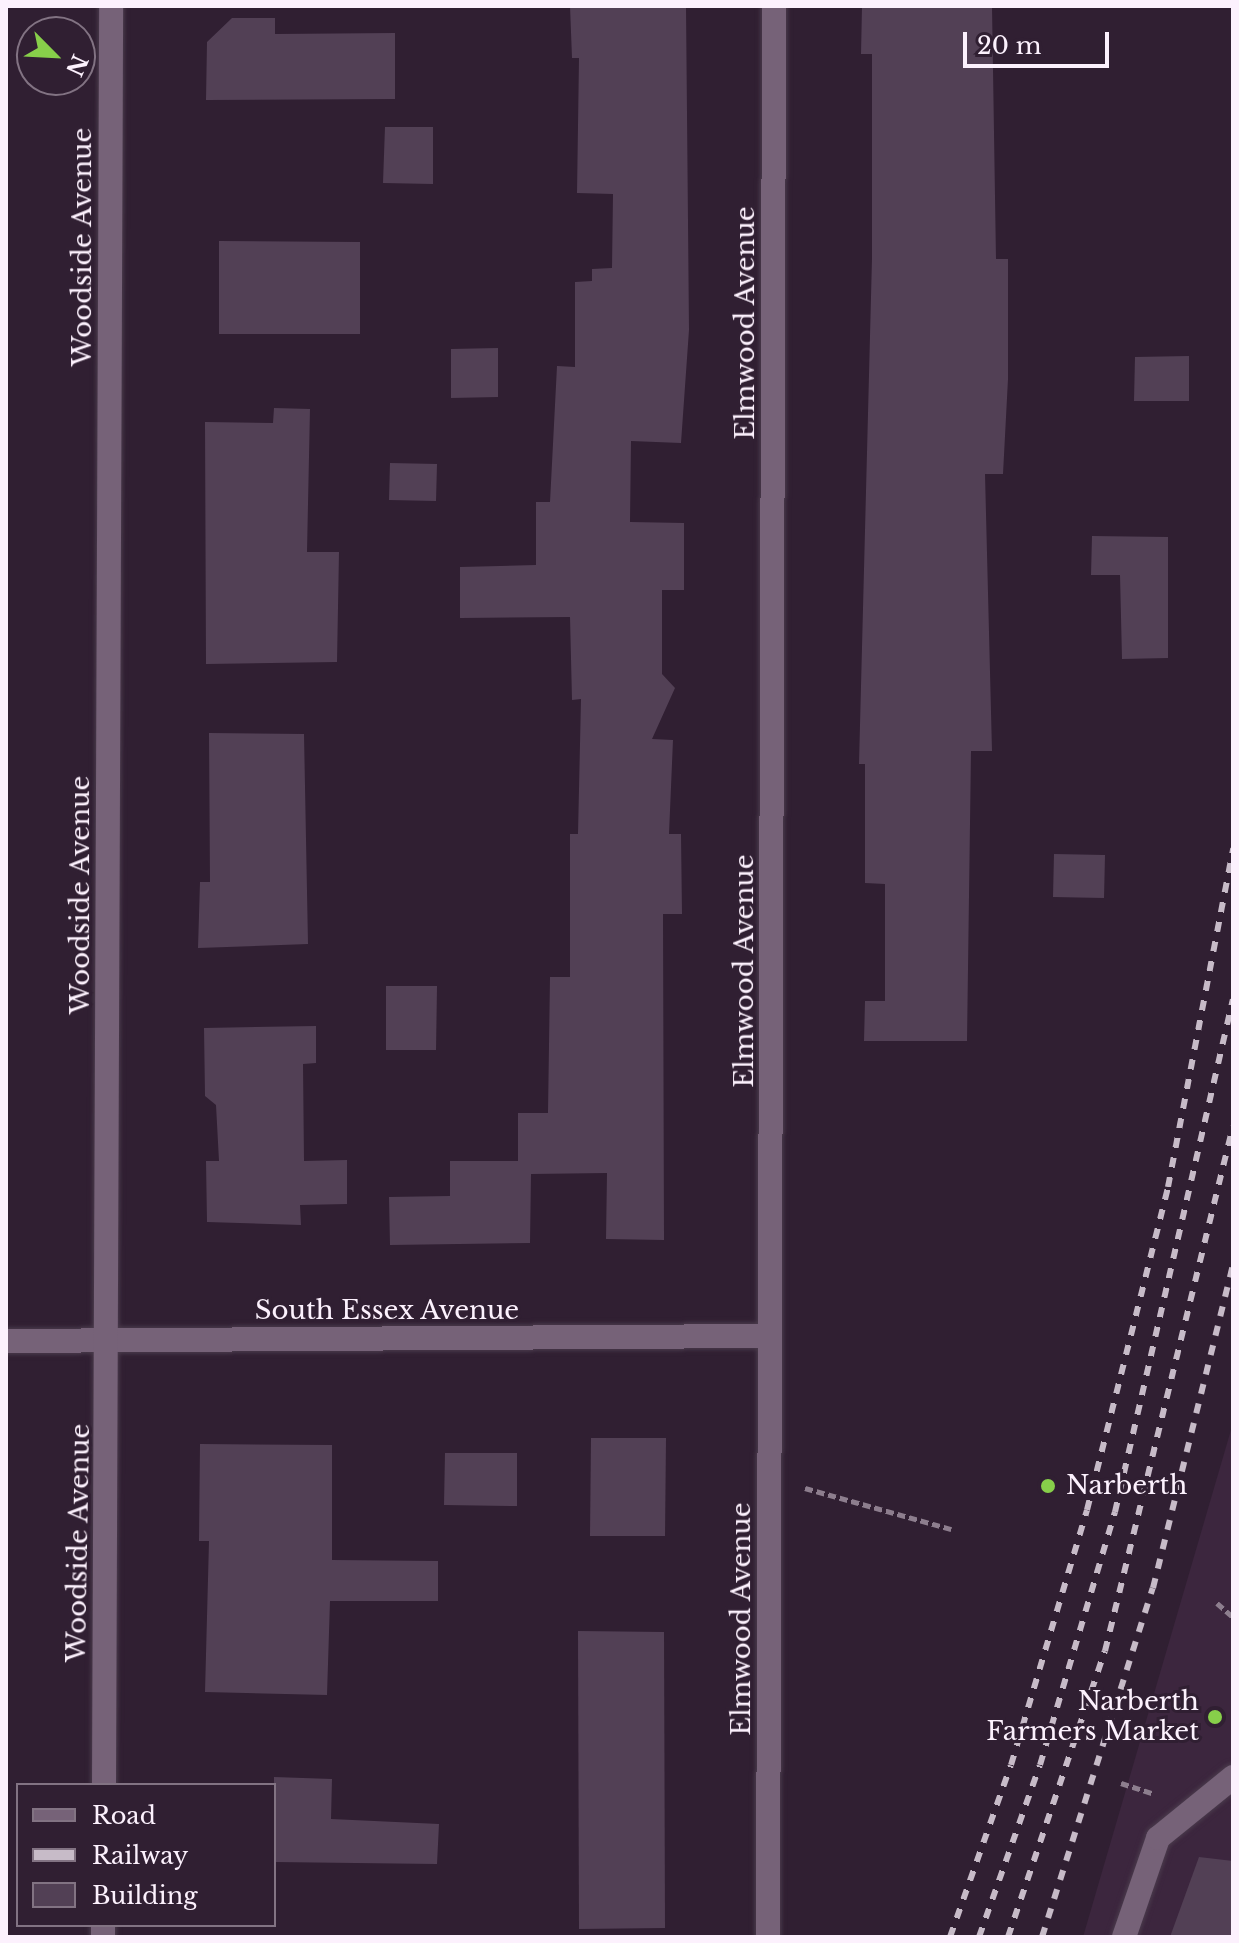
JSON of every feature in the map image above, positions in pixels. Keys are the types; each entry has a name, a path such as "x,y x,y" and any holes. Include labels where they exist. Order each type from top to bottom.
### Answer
{"street":[{"name":"Woodside Avenue","path":"104,1783 109,1341 111,6"},
{"name":"Elmwood Avenue","path":"768,1937 774,6"},
{"name":"South Essex Avenue","path":"6,1341 769,1336"},
{"path":"1124,1937 1158,1838 1233,1777"}],"path":[{"path":"770,1478 951,1529"},
{"path":"1217,1603 1233,1617"},
{"path":"1121,1783 1141,1790"}],"shaded area":[{"path":"1233,1423 1233,1937 1083,1937"}],"building":[{"path":"570,6 686,6 689,330 681,443 631,441 630,522 684,523 684,590 662,590 662,674 675,688 652,739 673,740 669,834 681,834 682,914 663,914 664,1240 606,1239 607,1173 531,1174 530,1243 390,1245 389,1197 450,1196 450,1161 518,1161 518,1113 548,1113 550,977 570,977 570,834 578,834 581,699 572,700 570,617 460,618 460,567 536,565 536,502 550,502 557,366 575,367 575,282 592,281 592,269 612,268 613,194 577,193 579,58 572,58"},
{"path":"862,6 992,6 996,259 1008,259 1008,379 1003,474 985,474 992,751 971,751 967,1041 864,1041 865,1001 885,1001 885,884 865,883 865,764 859,764 872,258 872,54 861,54"},
{"path":"232,18 275,18 275,34 395,33 395,99 206,100 207,42"},
{"path":"385,127 433,127 433,184 383,183"},
{"path":"219,241 360,242 360,334 219,334"},
{"path":"498,348 498,397 451,398 451,349"},
{"path":"1189,356 1189,401 1134,401 1135,357"},
{"path":"274,408 310,409 307,552 339,552 337,662 206,664 205,422 273,423"},
{"path":"390,463 437,464 436,501 389,500"},
{"path":"1092,536 1168,537 1168,658 1122,659 1120,575 1091,575"},
{"path":"209,733 304,734 308,944 198,948 200,882 210,882"},
{"path":"1054,854 1105,855 1104,898 1053,897"},
{"path":"386,986 437,986 436,1050 386,1050"},
{"path":"316,1026 316,1063 303,1064 304,1161 347,1160 347,1204 300,1205 301,1225 207,1222 206,1161 219,1161 216,1105 205,1096 204,1028"},
{"path":"591,1438 666,1438 665,1536 590,1536"},
{"path":"200,1444 332,1445 332,1560 438,1561 438,1601 330,1601 327,1695 205,1692 209,1541 199,1541"},
{"path":"445,1453 517,1453 517,1506 444,1505"},
{"path":"578,1631 664,1632 665,1928 579,1929"},
{"path":"274,1777 332,1779 331,1819 439,1824 437,1864 276,1862"},
{"path":"1199,1857 1233,1861 1233,1937 1170,1937"}],"railway":[{"path":"950,1937 1011,1765 1087,1510 1168,1187 1233,848"},
{"path":"979,1937 1040,1765 1115,1512 1233,999"},
{"path":"1008,1937 1105,1651 1233,1126"},
{"path":"1042,1937 1153,1588 1233,1264"}],"place":[{"name":"Narberth","path":"1048,1486"},
{"name":"Narberth Farmers Market","path":"1215,1717"}]}
